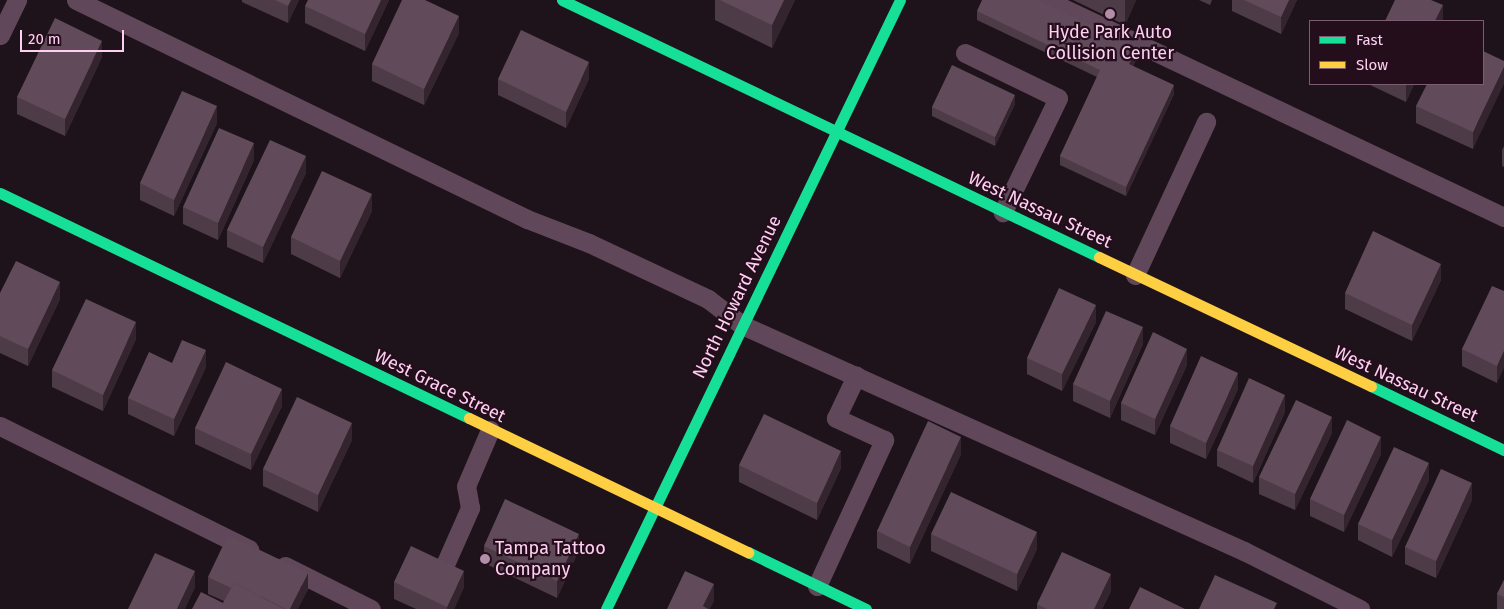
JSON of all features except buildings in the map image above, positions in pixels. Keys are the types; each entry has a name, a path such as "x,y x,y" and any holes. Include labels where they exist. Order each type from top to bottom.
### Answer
{"street":[{"name":"West Nassau Street","path":"562,0 1504,450"},
{"name":"North Howard Avenue","path":"606,609 900,0"},
{"name":"West Grace Street","path":"0,193 654,509 866,609"}],"lane":[{"path":"0,35 17,0"},
{"path":"76,0 527,219 589,242 708,299 742,325 1244,551 1360,609"},
{"path":"1046,0 1504,217"},
{"path":"965,53 1058,98 1003,212"},
{"path":"1135,275 1206,122"},
{"path":"817,586 884,440 836,418 856,376"},
{"path":"0,426 371,609"},
{"path":"443,569 470,508 466,486 490,430"}],"traffic: fast":[{"path":"562,0 1099,257"},
{"path":"606,609 900,0"},
{"path":"0,193 469,418"},
{"path":"1371,386 1504,450"},
{"path":"748,552 866,609"}],"traffic: slow":[{"path":"1099,257 1371,386"},
{"path":"469,418 748,552"}],"place":[{"name":"Hyde Park Auto Collision Center","path":"1110,14"},
{"name":"Tampa Tattoo Company","path":"485,559"}]}
